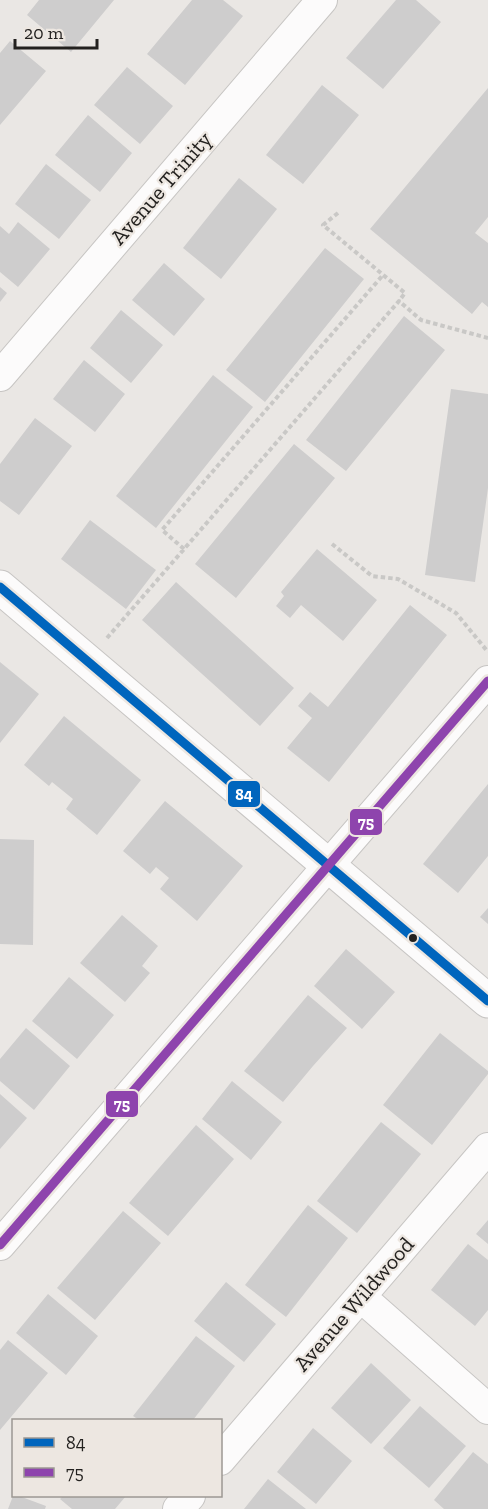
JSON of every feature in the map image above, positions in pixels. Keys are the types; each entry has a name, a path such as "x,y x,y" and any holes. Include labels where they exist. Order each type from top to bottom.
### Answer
{"street":[{"name":"Avenue Trinity","path":"0,376 322,0"},
{"path":"0,586 488,1001"},
{"path":"0,1245 488,681"},
{"name":"Avenue Wildwood","path":"222,1458 488,1148"},
{"path":"361,1297 488,1408"},
{"path":"178,1509 189,1497"}],"path":[{"path":"107,638 405,293 323,225 338,213"},
{"path":"184,549 162,530 383,275"},
{"path":"399,301 421,320 488,338"},
{"path":"332,544 372,576 398,579 456,613 488,652"}],"building":[{"path":"39,0 114,0 71,52 27,15"},
{"path":"192,0 223,0 243,16 185,85 147,54"},
{"path":"396,0 416,0 441,22 383,89 346,58"},
{"path":"10,41 46,71 0,125 0,53"},
{"path":"127,67 173,106 140,144 94,105"},
{"path":"322,85 359,115 303,184 266,155"},
{"path":"488,88 488,217 475,233 488,243 488,307 482,302 472,314 370,229"},
{"path":"88,115 132,153 100,192 55,155"},
{"path":"46,164 91,200 59,239 15,204"},
{"path":"239,178 277,209 221,279 183,248"},
{"path":"18,222 50,249 18,287 0,272 0,226 9,234"},
{"path":"325,248 364,279 265,402 226,370"},
{"path":"164,263 205,299 174,336 132,300"},
{"path":"0,287 7,293 0,302"},
{"path":"121,310 163,345 131,383 90,348"},
{"path":"404,316 445,350 346,471 306,440"},
{"path":"84,360 125,394 95,432 53,399"},
{"path":"213,375 253,407 156,528 116,496"},
{"path":"451,389 488,394 488,488 475,582 425,575"},
{"path":"35,418 72,446 19,515 0,501 0,464"},
{"path":"294,444 335,478 236,598 195,564"},
{"path":"90,520 156,570 126,609 61,559"},
{"path":"317,549 377,600 343,641 301,605 290,618 276,606 284,596 281,592"},
{"path":"176,582 294,688 260,726 142,620"},
{"path":"410,605 447,635 329,782 287,748 312,718 298,706 310,692 328,707"},
{"path":"0,662 39,694 0,743"},
{"path":"64,716 141,780 97,835 66,809 73,799 52,782 49,786 24,765"},
{"path":"488,784 488,856 458,893 423,864"},
{"path":"165,801 243,866 197,921 160,889 169,878 156,867 150,874 123,851"},
{"path":"0,839 34,840 33,945 0,944"},
{"path":"488,908 488,924 480,917"},
{"path":"122,915 158,946 142,966 150,973 125,1002 80,963"},
{"path":"346,949 395,992 362,1029 314,986"},
{"path":"69,977 114,1015 77,1059 32,1021"},
{"path":"308,995 347,1028 283,1102 244,1071"},
{"path":"26,1028 70,1066 34,1110 0,1081 0,1059"},
{"path":"440,1033 488,1071 488,1074 432,1145 383,1105"},
{"path":"232,1081 282,1122 251,1160 202,1119"},
{"path":"0,1094 27,1118 0,1149"},
{"path":"381,1122 421,1154 357,1233 317,1201"},
{"path":"196,1125 234,1159 168,1236 129,1203"},
{"path":"308,1205 348,1238 286,1317 245,1285"},
{"path":"123,1211 161,1243 95,1320 57,1288"},
{"path":"488,1220 488,1244 476,1234"},
{"path":"468,1244 488,1260 488,1310 475,1326 431,1290"},
{"path":"226,1282 276,1324 244,1362 194,1321"},
{"path":"48,1294 98,1336 66,1375 16,1333"},
{"path":"196,1336 235,1366 194,1419 138,1419 133,1416"},
{"path":"8,1340 48,1373 0,1430 0,1350"},
{"path":"371,1363 411,1400 371,1444 331,1408"},
{"path":"420,1406 466,1446 429,1488 383,1448"},
{"path":"313,1428 352,1461 316,1504 277,1472"},
{"path":"473,1452 488,1464 488,1509 444,1509 434,1500"},
{"path":"268,1479 306,1509 244,1509"},
{"path":"13,1497 22,1497 46,1506 45,1509 8,1509"},
{"path":"62,1497 125,1497 115,1509 72,1509 60,1499"}],"transit line":[{"name":"84","path":"0,587 488,1001"},
{"name":"75","path":"0,1245 488,681"}]}
